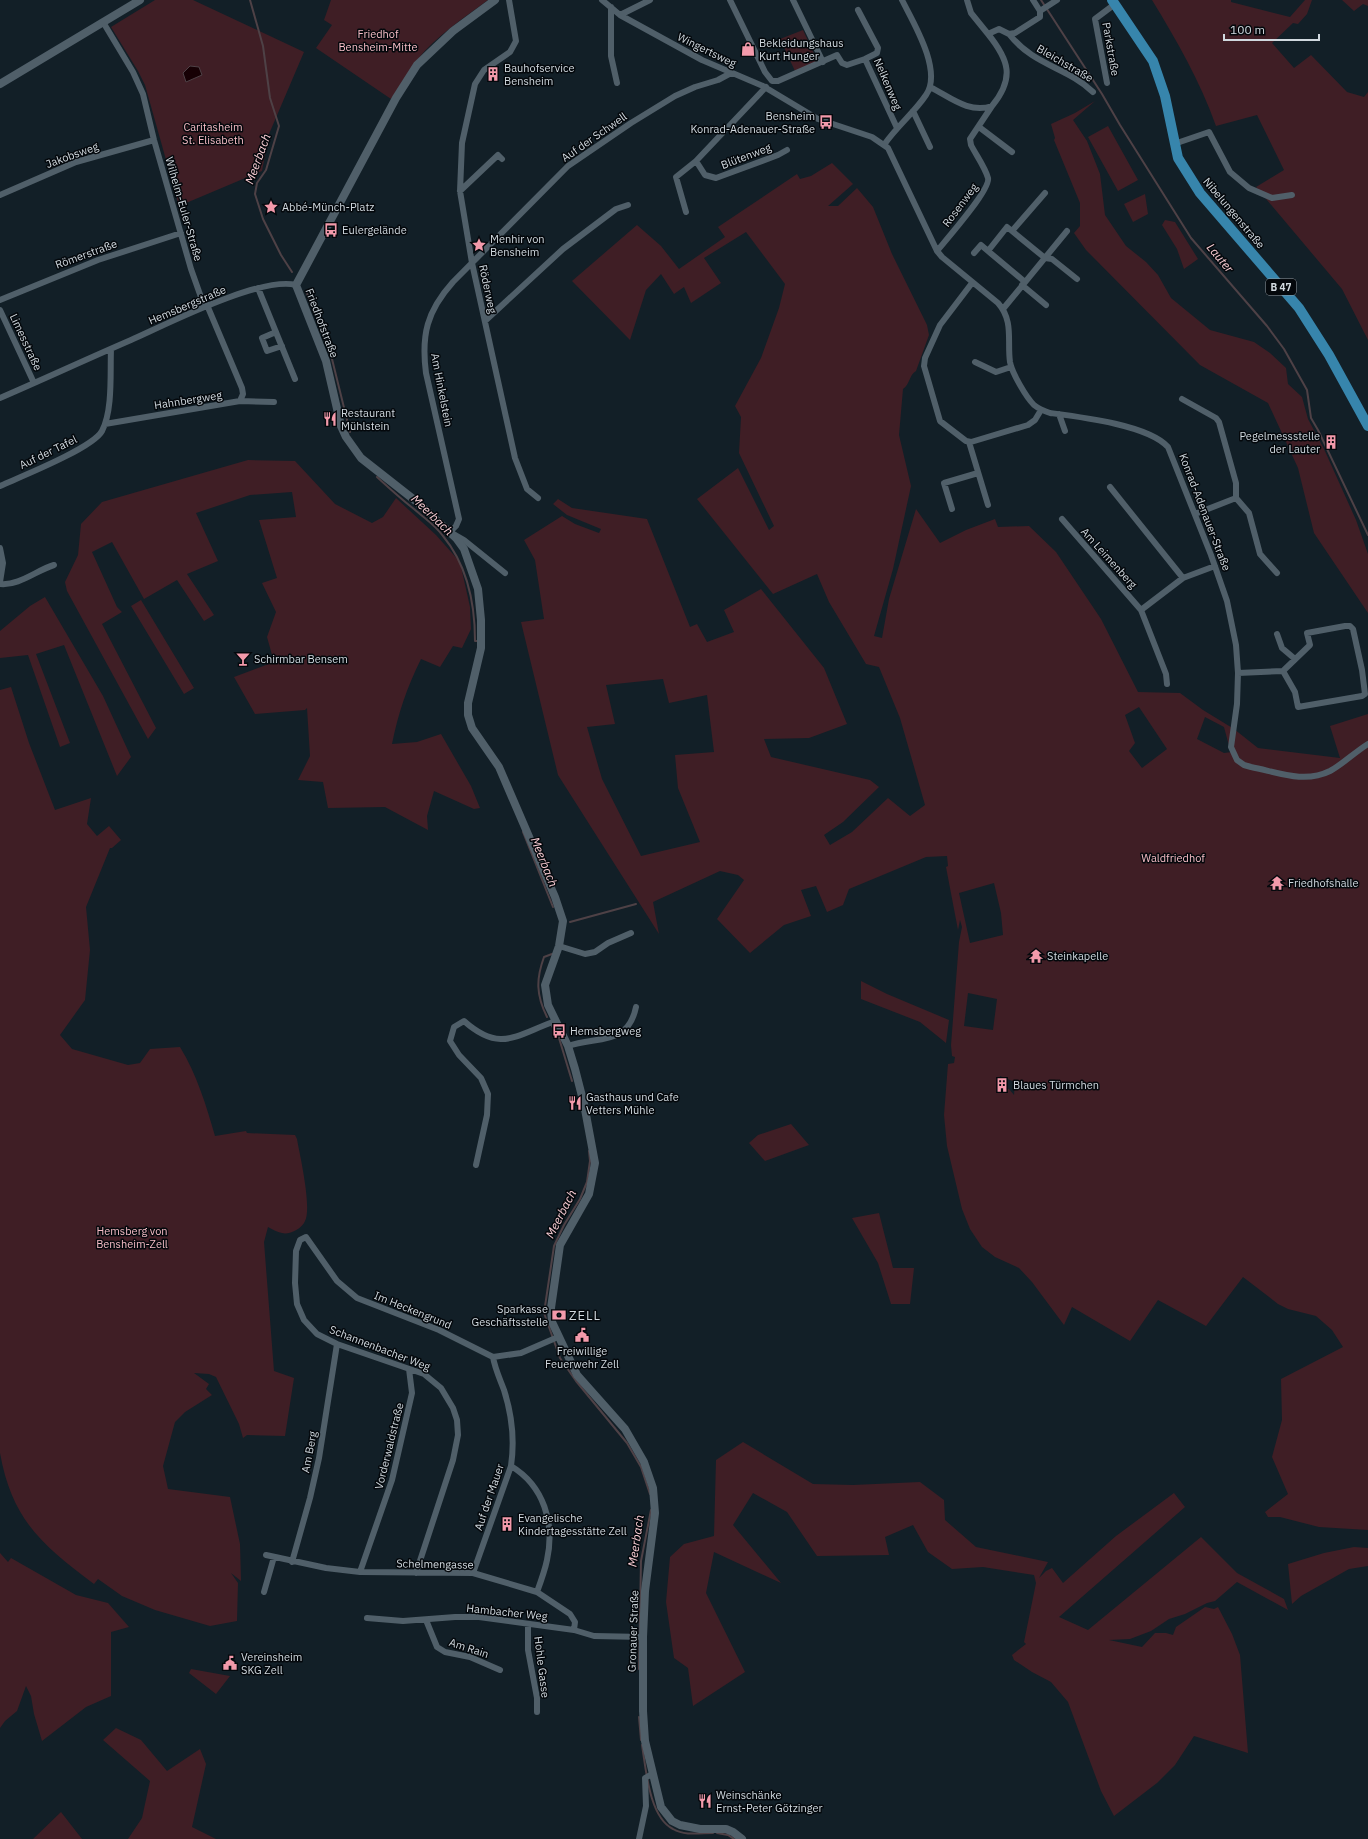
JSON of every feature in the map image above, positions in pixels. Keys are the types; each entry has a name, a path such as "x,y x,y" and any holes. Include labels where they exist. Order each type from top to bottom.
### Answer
{"main road":[{"name":"Nibelungenstraße","path":"1114,2 1147,51 1159,74 1178,158 1200,193 1299,308 1314,330 1368,426"}],"street":[{"path":"0,84 140,0"},
{"name":"Friedhofstraße","path":"495,0 453,31 417,65 396,98 296,285 326,361 341,426 352,447 361,458 450,532 464,540 505,573"},
{"name":"Röderweg","path":"508,0 516,41 510,52 484,70 475,84 462,143 460,191 472,263 514,458 527,489 538,498"},
{"name":"Wingertsweg","path":"602,0 620,15 702,60 766,87 798,105 806,112 826,122 872,137 884,145"},
{"path":"620,15 650,0"},
{"path":"730,0 765,72 772,81 778,81 837,55 842,63 847,65 865,59"},
{"path":"793,0 823,62"},
{"path":"902,0 926,48 931,74 930,87 927,95 897,128 884,145 888,148 937,251 942,257 1003,309 1009,324 1012,367 1029,399 1041,410 1035,420 1028,425 968,442"},
{"name":"Rosenweg","path":"937,251 979,198 988,184 988,178 971,145 970,140 1006,82 1007,73 1000,49 971,13 967,0"},
{"path":"990,36 999,29 1009,34 1020,31 1040,17 1041,10 1033,0"},
{"path":"1041,10 1057,0"},
{"name":"Parkstraße","path":"1107,83 1095,19 1114,2"},
{"path":"611,7 611,56 617,83"},
{"name":"Nelkenweg","path":"858,10 878,51 865,59 897,128"},
{"name":"Wilhelm-Euler-Straße","path":"102,22 140,88 196,284 202,300 207,305 242,388 243,394 240,401"},
{"name":"Bleichstraße","path":"1009,34 1026,52 1040,62 1085,84 1093,92"},
{"name":"Auf der Schwell","path":"472,263 568,166 631,123 675,96 695,87 718,80 731,73"},
{"name":"Blütenweg","path":"686,212 676,177 696,161 766,87"},
{"path":"930,87 967,107 978,109 992,106"},
{"path":"913,111 930,147"},
{"path":"979,127 1012,152"},
{"path":"1174,144 1209,132 1230,172 1249,188 1272,198 1292,195"},
{"name":"Jakobsweg","path":"0,195 76,162 154,140"},
{"name":"Blütenweg","path":"696,161 704,174 716,178 778,155 787,150"},
{"path":"460,191 498,155 502,159"},
{"path":"1012,231 1045,192"},
{"path":"485,321 563,249 616,210 628,205"},
{"path":"988,251 1007,227 1045,258 1052,259 1077,279"},
{"path":"1003,309 1067,230"},
{"name":"Römerstraße","path":"0,300 98,260 181,233"},
{"path":"974,253 981,245 1024,283 1046,305"},
{"name":"Am Hinkelstein","path":"450,532 456,526 459,519 426,373 424,343 428,324 438,301 453,282 472,263"},
{"name":"Hemsbergstraße","path":"0,398 207,305 258,288 280,283 296,285"},
{"path":"972,283 940,325 925,358 924,366 940,421 968,442 988,505"},
{"path":"258,288 295,379"},
{"name":"Limesstraße","path":"0,310 34,383"},
{"path":"276,332 262,338 267,351 282,346"},
{"path":"105,424 108,404 111,349"},
{"path":"975,362 996,372 1012,367"},
{"path":"1182,399 1216,418 1219,422 1236,483 1236,498 1249,513 1260,554 1277,573"},
{"name":"Hahnbergweg","path":"105,424 240,401 274,402"},
{"name":"Konrad-Adenauer-Straße","path":"1041,410 1109,422 1160,438 1168,447 1173,456 1215,566 1232,621 1238,673 1237,704 1231,747 1237,760 1244,765 1296,778 1309,777 1330,771 1368,744"},
{"path":"1059,414 1065,432"},
{"name":"Auf der Tafel","path":"0,486 78,450 101,432 105,424"},
{"path":"952,509 944,483 978,473"},
{"path":"1110,487 1183,578"},
{"path":"1195,514 1236,498"},
{"name":"Am Leimenberg","path":"1062,519 1141,610 1166,674 1166,684"},
{"name":"Gronauer Straße","path":"450,532 464,549 478,589 481,648 468,703 469,721 472,728 499,767 564,921 558,946 545,985 548,1005 568,1046 584,1104 595,1163 590,1194 560,1245 550,1308 554,1338 577,1375 625,1429 644,1462 653,1488 655,1513 640,1637 645,1741 650,1775 661,1807 672,1821 690,1828 726,1829 742,1839"},
{"path":"0,548 3,563 0,583 8,584 18,581 54,565"},
{"path":"1141,610 1183,578 1215,566"},
{"path":"1238,673 1283,671 1310,644 1307,633 1350,626 1353,629 1362,670 1365,694 1362,696 1298,707 1295,692 1283,671"},
{"path":"1277,634 1282,648 1295,659"},
{"path":"558,946 585,954 595,952 608,943 631,933"},
{"path":"568,1046 583,1041 611,1038 622,1034 634,1019 636,1007"},
{"path":"476,1165 487,1115 488,1094 481,1078 459,1055 450,1041 454,1027 464,1021 483,1036 493,1039 503,1039 520,1036 545,1024 556,1021"},
{"name":"Schannenbacher Weg","path":"306,1236 300,1240 296,1251 295,1283 297,1304 304,1320 317,1334 337,1344 424,1374 442,1388 453,1408 457,1420 458,1435 453,1460 416,1574"},
{"name":"Im Heckengrund","path":"306,1236 337,1282 357,1298 440,1330 493,1357"},
{"path":"493,1357 521,1353 554,1338"},
{"name":"Am Berg","path":"292,1562 310,1498 319,1458 337,1344"},
{"name":"Auf der Mauer","path":"473,1573 511,1466 513,1432 510,1410 494,1366 493,1357"},
{"name":"Vorderwaldstraße","path":"360,1572 392,1480 412,1393 409,1369"},
{"path":"511,1466 521,1472 537,1489 546,1507 549,1537 547,1559 537,1592"},
{"name":"Schelmengasse","path":"266,1555 292,1562 360,1572 416,1574 473,1573 537,1592 570,1614 575,1622 574,1630"},
{"path":"264,1592 274,1557"},
{"name":"Hambacher Weg","path":"367,1618 403,1621 455,1617 479,1617 574,1630 594,1636 640,1637"},
{"name":"Am Rain","path":"426,1620 436,1647 445,1652 470,1657 500,1670"},
{"name":"Hohle Gasse","path":"528,1624 528,1650 537,1698 537,1712"},
{"path":"638,1839 646,1806 645,1778 650,1775"}],"green space":[{"name":"Caritasheim St. Elisabeth","path":"155,0 193,0 304,52 269,134 262,171 179,206 145,85 111,27"},
{"name":"Friedhof Bensheim-Mitte","path":"331,0 488,0 451,28 425,51 417,60 391,99 316,48 332,25 324,20"},
{"path":"1152,0 1231,0 1231,2 1290,17 1305,0 1312,0 1307,14 1298,24 1293,23 1272,43 1294,68 1311,55 1347,92 1364,97 1368,92 1368,340 1342,289 1256,187 1284,170 1257,115 1216,126 1203,93"},
{"path":"1342,0 1368,0 1368,6 1363,4 1354,11"},
{"path":"803,30 817,60 816,62 795,71 780,39"},
{"path":"1095,101 1073,120 1087,141 1100,174 1105,215 1126,246 1146,262 1158,275 1171,298 1210,330 1254,342 1270,353 1286,368 1288,384 1302,397 1308,419 1324,449 1356,520 1368,554 1368,613 1314,533 1298,468 1268,403 1200,365 1086,250 1074,233 1080,226 1080,203 1054,140 1055,138 1051,124 1075,113"},
{"path":"1108,126 1138,180 1118,191 1088,137"},
{"name":"Waldfriedhof","path":"832,163 853,184 828,206 838,206 857,188 873,207 892,254 927,325 929,335 916,371 903,389 899,435 911,486 893,569 874,636 882,638 889,599 916,509 940,543 966,530 995,519 998,527 1029,526 1056,552 1101,619 1138,692 1180,693 1203,710 1234,729 1258,748 1340,758 1330,726 1368,714 1368,1530 1319,1527 1280,1517 1268,1517 1265,1512 1288,1494 1272,1457 1282,1420 1281,1379 1343,1347 1332,1330 1316,1316 1288,1309 1278,1304 1243,1277 1206,1326 1158,1300 1130,1341 1072,1307 1064,1325 1032,1282 1019,1268 995,1257 982,1247 970,1229 962,1209 947,1146 944,1115 948,1064 954,1063 955,1057 952,1056 951,1045 959,942 962,927 960,920 958,930 946,867 948,866 947,856 926,857 849,889 843,905 827,912 816,886 801,890 811,916 784,925 750,953 717,919 744,880 738,875 720,871 653,902 659,934 558,775 521,622 544,619 535,560 524,540 562,516 575,524 599,533 601,529 567,515 553,504 558,499 572,508 647,519 690,627 697,624 707,642 734,632 724,610 761,589 824,668 847,724 809,738 764,739 771,757 870,780 879,787 843,822 824,835 830,845 852,832 888,798 910,816 925,805 900,718 879,667 866,664 829,602 817,574 773,594 697,499 738,468 769,530 774,526 739,453 741,417 735,406 761,358 779,308 785,284 746,232 704,258 721,283 691,303 684,287 674,294 661,274 646,290 630,340 572,281 637,225 661,246 679,269 725,237 718,227 797,174 800,179 811,176","holes":["663,679 669,703 707,695 714,752 675,755 678,788 700,842 641,856 602,779 587,727 615,724 606,685","1139,707 1167,749 1142,768 1129,751 1135,743 1125,715","1205,717 1224,727 1232,752 1224,753 1197,739","994,883 1001,913 1003,935 970,943 959,893","968,993 997,999 993,1030 964,1026","1000,1076 1015,1082 1014,1095 1009,1089 999,1087"]},
{"path":"1145,194 1148,214 1133,222 1124,204"},
{"path":"1165,220 1175,222 1198,259 1184,269 1177,249 1162,225"},
{"path":"248,460 295,461 335,504 372,523 383,517 396,498 436,535 460,562 470,607 471,629 462,648 453,646 440,667 421,659 411,680 397,722 392,744 417,742 441,734 471,786 480,808 474,809 434,791 427,816 428,830 385,807 328,808 323,782 298,780 310,756 307,708 305,710 255,714 234,677 274,662 267,637 276,612 262,583 277,578 259,520 296,517 292,492 250,495 196,513 218,561 187,574 214,615 204,621 177,580 144,599 112,542 92,552 117,607 122,612 102,624 156,728 148,739 67,591 65,582 78,555 81,524 102,502"},
{"path":"45,597 103,696 131,757 117,776 64,645 36,654 70,743 60,747 28,655 0,658 0,631 30,606"},
{"path":"141,600 194,688 184,694 131,606"},
{"name":"Hemsberg von Bensheim-Zell","path":"11,687 29,743 55,810 91,798 87,824 97,836 109,826 121,840 110,848 86,907 90,950 85,1000 60,1035 72,1049 128,1065 140,1063 150,1049 180,1047 196,1079 215,1136 246,1131 247,1133 295,1135 297,1139 306,1193 307,1214 305,1221 301,1227 288,1233 280,1233 268,1227 264,1242 274,1371 294,1378 285,1436 247,1435 243,1438 239,1424 216,1377 209,1374 194,1373 209,1384 206,1389 212,1395 185,1412 175,1422 163,1466 168,1489 230,1497 240,1544 241,1581 231,1573 238,1583 237,1621 210,1626 155,1610 122,1596 98,1579 94,1584 59,1556 32,1529 21,1514 12,1496 5,1476 0,1453 0,690"},
{"path":"861,981 887,994 949,1020 946,1043 920,1022 861,999"},
{"path":"791,1124 809,1145 765,1161 749,1143 758,1135"},
{"path":"879,1213 893,1268 914,1268 910,1304 891,1304 878,1263 852,1218"},
{"path":"743,1442 813,1484 853,1485 920,1482 944,1500 945,1520 976,1547 1048,1562 1039,1578 1046,1571 1052,1568 1063,1583 1116,1536 1174,1493 1185,1507 1059,1617 1088,1630 1201,1537 1237,1573 1284,1599 1288,1610 1237,1582 1215,1601 1169,1619 1151,1631 1130,1639 1109,1640 1142,1647 1155,1633 1166,1633 1173,1635 1176,1627 1205,1607 1214,1609 1218,1607 1232,1634 1240,1655 1248,1753 1194,1736 1175,1765 1157,1783 1114,1816 1101,1791 1068,1702 1051,1682 1014,1660 1012,1655 1026,1644 1024,1642 1036,1583 1034,1575 983,1567 952,1569 928,1552 913,1525 885,1537 889,1555 817,1556 787,1512 753,1493 733,1525 781,1583 714,1552 706,1593 745,1672 693,1706 688,1668 674,1658 666,1602 670,1557 684,1544 714,1536 716,1460"},
{"path":"1354,1547 1368,1548 1368,1566 1349,1569 1301,1596 1292,1604 1288,1564 1324,1553"},
{"path":"0,1553 8,1562 11,1558 76,1595 108,1603 129,1627 111,1632 111,1696 86,1707 42,1741 34,1714 31,1696 26,1686 17,1711 5,1721 0,1728"},
{"path":"191,1669 230,1676 216,1694 189,1673"},
{"path":"116,1728 141,1740 167,1771 200,1749 206,1764 192,1827 216,1839 128,1839 142,1818 150,1781 103,1740"},
{"path":"61,1812 82,1839 33,1839"}],"shaded area":[{"path":"190,66 199,67 202,75 186,82 183,73"}],"waterway":[{"name":"Meerbach","path":"250,0 263,46 270,98 279,126 266,170 257,183 255,194 263,219 281,255 292,272"},
{"name":"Lauter","path":"1041,0 1102,94 1191,238 1267,326 1284,349 1307,390 1311,418 1368,535"},
{"name":"Meerbach","path":"306,291 331,355 350,432"},
{"name":"Meerbach","path":"377,477 433,525 451,547 464,572 468,586 475,627 475,641 477,641"},
{"name":"Meerbach","path":"523,832 553,907"},
{"path":"570,922 636,904"},
{"name":"Meerbach","path":"547,1017 543,1009 538,987 541,965 544,957 552,954"},
{"name":"Meerbach","path":"552,1026 559,1038 572,1081"},
{"name":"Meerbach","path":"589,1151 590,1161 587,1182 580,1199 564,1225 554,1246 544,1313 560,1358 576,1381 627,1443 641,1467 650,1494"},
{"name":"Meerbach","path":"639,1669 641,1561 651,1510"},
{"name":"Meerbach","path":"639,1717 641,1740"},
{"name":"Meerbach","path":"642,1745 650,1792 659,1814 665,1823 682,1833 713,1833"},
{"name":"Meerbach","path":"717,1833 728,1835 734,1839"}],"place":[{"name":"Bekleidungshaus Kurt Hunger","path":"748,49"},
{"name":"Bauhofservice Bensheim","path":"493,74"},
{"name":"Bensheim Konrad-Adenauer-Straße","path":"826,122"},
{"name":"Abbé-Münch-Platz","path":"271,207"},
{"name":"Eulergelände","path":"331,230"},
{"name":"Menhir von Bensheim","path":"479,245"},
{"name":"Restaurant Mühlstein","path":"330,419"},
{"name":"Pegelmessstelle der Lauter","path":"1331,442"},
{"name":"Schirmbar Bensem","path":"243,659"},
{"name":"Friedhofshalle","path":"1277,883"},
{"name":"Steinkapelle","path":"1036,956"},
{"name":"Hemsbergweg","path":"559,1031"},
{"name":"Blaues Türmchen","path":"1002,1085"},
{"name":"Gasthaus und Cafe Vetters Mühle","path":"575,1103"},
{"name":"Sparkasse Geschäftsstelle","path":"559,1315"},
{"name":"Freiwillige Feuerwehr Zell","path":"582,1335"},
{"name":"Evangelische Kindertagesstätte Zell","path":"507,1524"},
{"name":"Vereinsheim SKG Zell","path":"230,1663"},
{"name":"Weinschänke Ernst-Peter Götzinger","path":"705,1801"}],"district":[{"name":"ZELL","path":"585,1315"}]}
